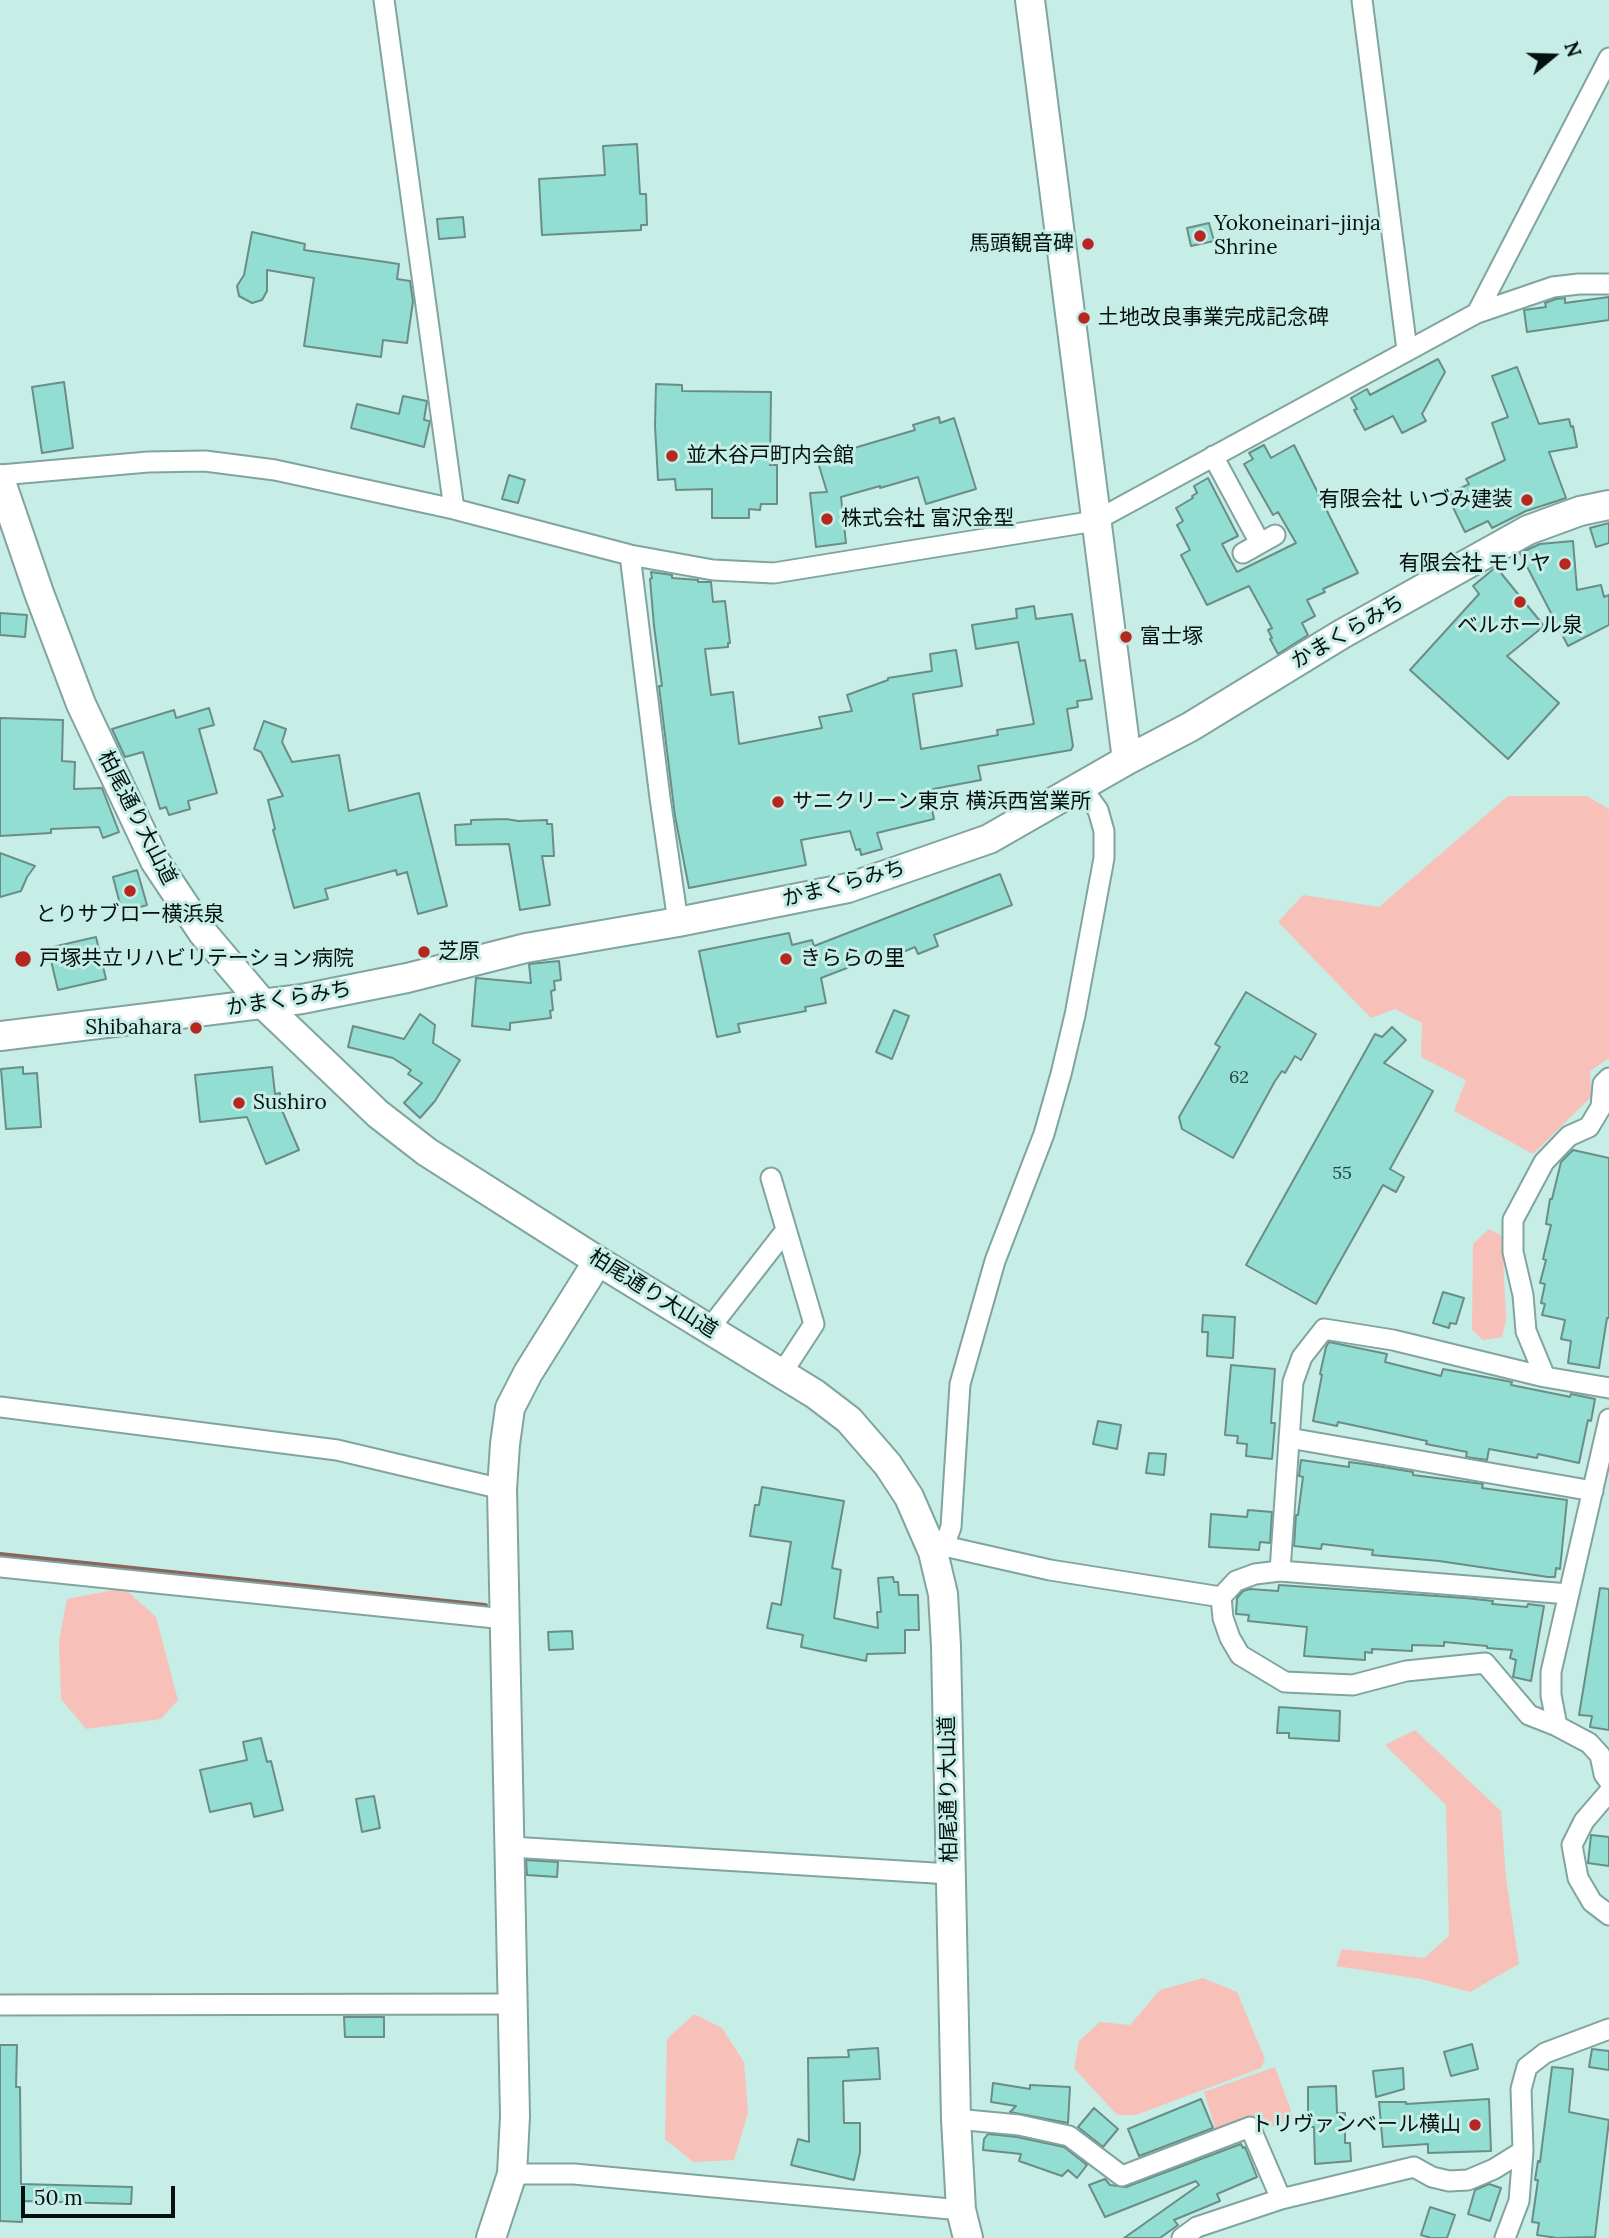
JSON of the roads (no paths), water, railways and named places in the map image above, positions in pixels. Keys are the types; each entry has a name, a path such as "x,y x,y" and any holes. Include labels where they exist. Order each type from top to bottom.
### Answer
{"street":[{"path":"384,0 454,509"},
{"path":"1030,0 1127,760"},
{"path":"1362,0 1407,350"},
{"path":"1477,313 1609,58"},
{"path":"0,477 148,462 205,461 275,470 454,509 630,555 713,570 774,573 1095,521 1477,313 1553,287 1609,284"},
{"path":"1213,456 1259,544"},
{"name":"柏尾通り大山道","path":"0,477 39,593 82,704 155,861 203,933 264,1004 378,1114 427,1152 597,1261 782,1373 849,1420 888,1465 939,1549 946,1646 956,2119 961,2210 968,2238"},
{"name":"かまくらみち","path":"0,1036 264,1004 407,978 526,948 678,922 861,884 989,839 1190,727 1342,634 1516,537 1580,510 1609,505"},
{"path":"630,555 678,922"},
{"path":"1083,788 1098,810 1104,831 1101,871 1075,1015 1044,1134 995,1261 960,1384 951,1527 939,1549 1049,1570 1221,1597"},
{"path":"1545,1377 1526,1331 1523,1295 1513,1252 1513,1220 1544,1162 1569,1136 1589,1128 1601,1107 1603,1084 1609,1078"},
{"path":"771,1178 814,1324 782,1373"},
{"path":"709,1329 786,1230"},
{"path":"491,2238 512,2174 515,2116 502,1489 510,1408 528,1373 597,1261"},
{"path":"1280,1571 1293,1382 1302,1357 1324,1329 1393,1340 1545,1377 1609,1388"},
{"path":"0,1407 337,1450 502,1489"},
{"path":"1557,1726 1551,1695 1551,1672 1609,1419"},
{"path":"1289,1438 1593,1491"},
{"path":"0,1567 505,1619"},
{"path":"1569,1594 1280,1571 1255,1574 1236,1581 1221,1597 1223,1619 1240,1655 1285,1682 1353,1685 1406,1671 1485,1663 1529,1715 1589,1743 1600,1755 1609,1781"},
{"path":"1609,1792 1584,1821 1572,1844 1578,1878 1592,1902 1609,1915"},
{"path":"511,1847 950,1874"},
{"path":"0,2005 513,2004"},
{"path":"1505,2238 1519,2201 1523,2151 1521,2089 1527,2067 1545,2053 1609,2029"},
{"path":"956,2119 1019,2125 1069,2136 1122,2176 1250,2127 1281,2199"},
{"path":"1182,2238 1197,2227 1281,2199 1414,2167 1432,2177 1449,2181 1468,2180 1494,2169 1523,2151"},
{"path":"512,2174 574,2174 961,2210"}],"waterway":[{"path":"0,1555 485,1606"}],"place":[{"name":"Yokoneinari-jinja Shrine","path":"1200,236"},
{"name":"馬頭観音碑","path":"1088,244"},
{"name":"土地改良事業完成記念碑","path":"1084,318"},
{"name":"並木谷戸町内会館","path":"672,456"},
{"name":"有限会社 いづみ建装","path":"1527,500"},
{"name":"株式会社 富沢金型","path":"827,519"},
{"name":"有限会社 モリヤ","path":"1565,564"},
{"name":"ベルホール泉","path":"1520,602"},
{"name":"富士塚","path":"1126,637"},
{"name":"サニクリーン東京 横浜西営業所","path":"778,802"},
{"name":"とりサブロー横浜泉","path":"130,891"},
{"name":"芝原","path":"424,952"},
{"name":"戸塚共立リハビリテーション病院","path":"23,959"},
{"name":"きららの里","path":"786,959"},
{"name":"Shibahara","path":"196,1028"},
{"name":"Sushiro","path":"239,1103"},
{"name":"トリヴァンベール横山","path":"1475,2125"}]}
